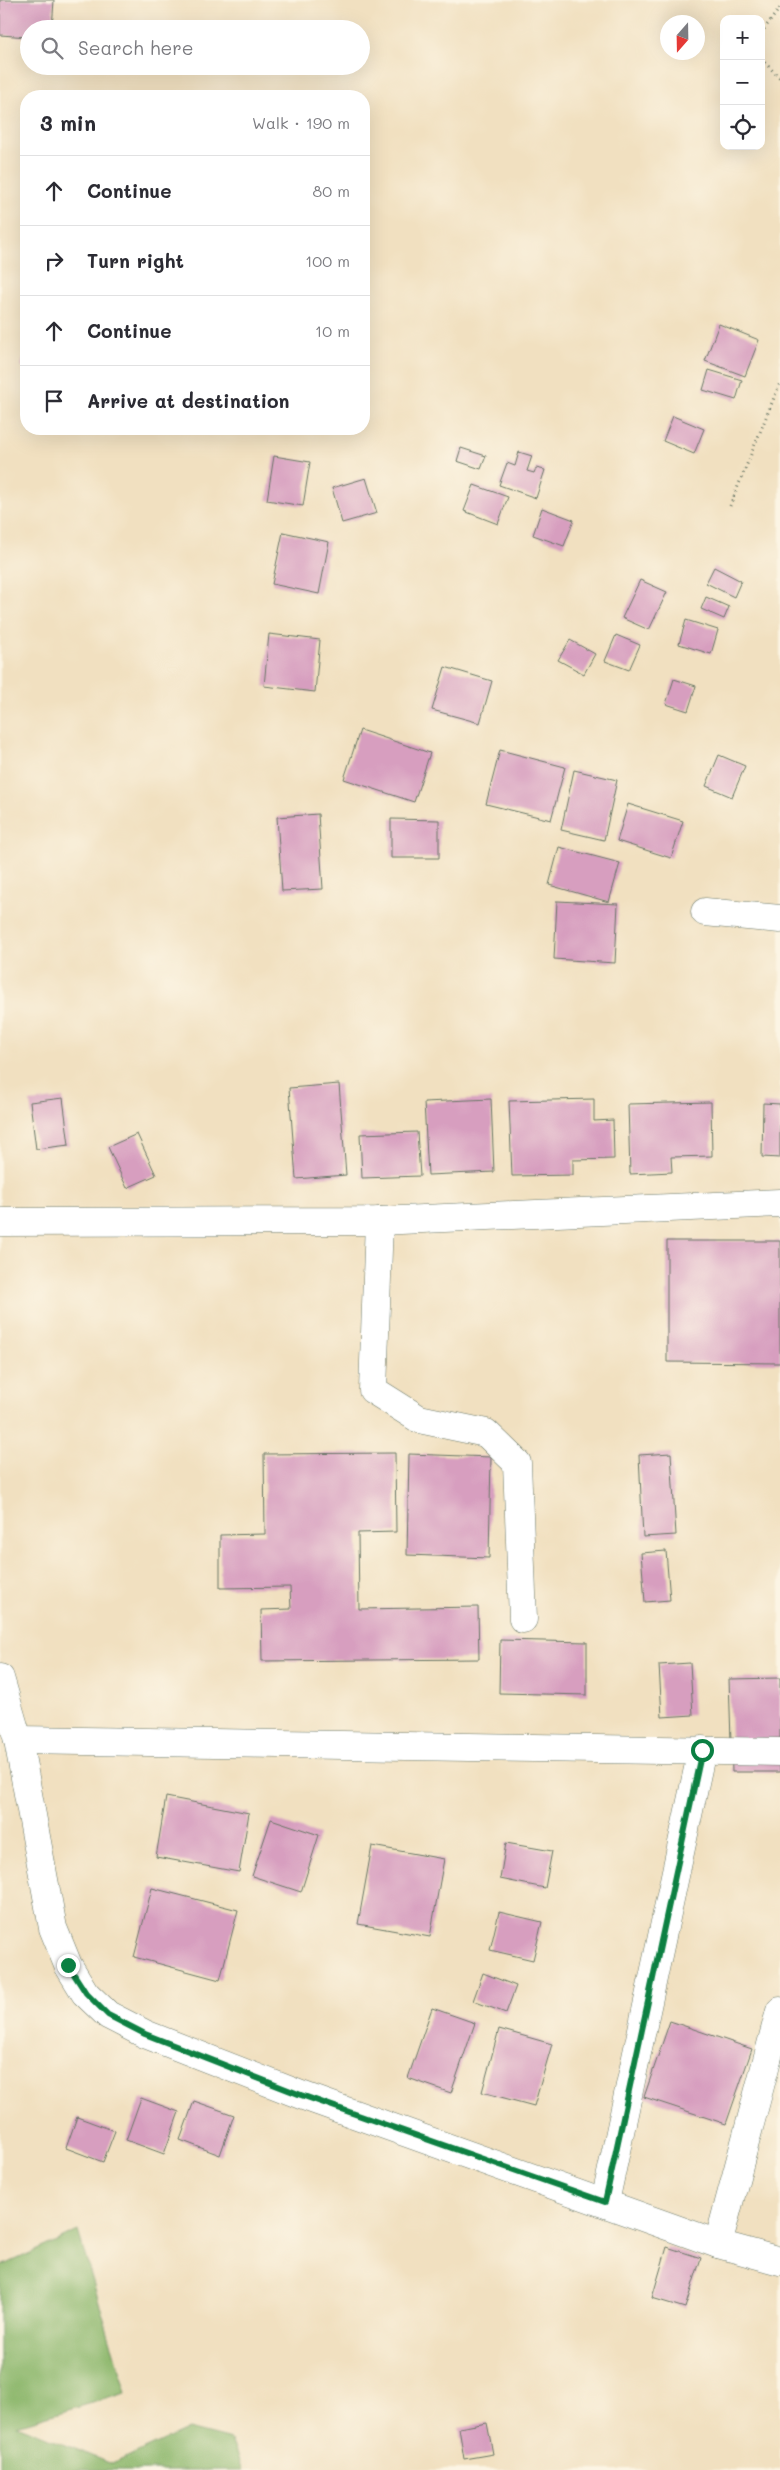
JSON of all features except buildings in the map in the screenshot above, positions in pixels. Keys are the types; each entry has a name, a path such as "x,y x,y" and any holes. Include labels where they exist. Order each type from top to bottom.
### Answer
{"street":[{"path":"705,912 780,919"},
{"path":"0,1222 379,1221 780,1203"},
{"path":"379,1221 373,1390 418,1419 486,1433 517,1463 523,1619"},
{"path":"0,1678 18,1740 53,1928 68,1965 86,1993 108,2015 145,2034 301,2095 605,2202 718,2244 780,2261"},
{"path":"18,1740 780,1752"},
{"path":"605,2202 702,1750"},
{"path":"718,2244 780,2011"}],"path":[{"path":"765,28 780,8"},
{"path":"762,60 780,78"},
{"path":"730,506 780,382"},
{"path":"774,398 780,401"}],"green space":[{"path":"78,2231 126,2393 17,2425 112,2464 188,2429 231,2440 243,2470 0,2470 0,2267"}],"route":[{"path":"68,1965 86,1993 108,2015 145,2034 301,2095 605,2202 702,1750"}]}
